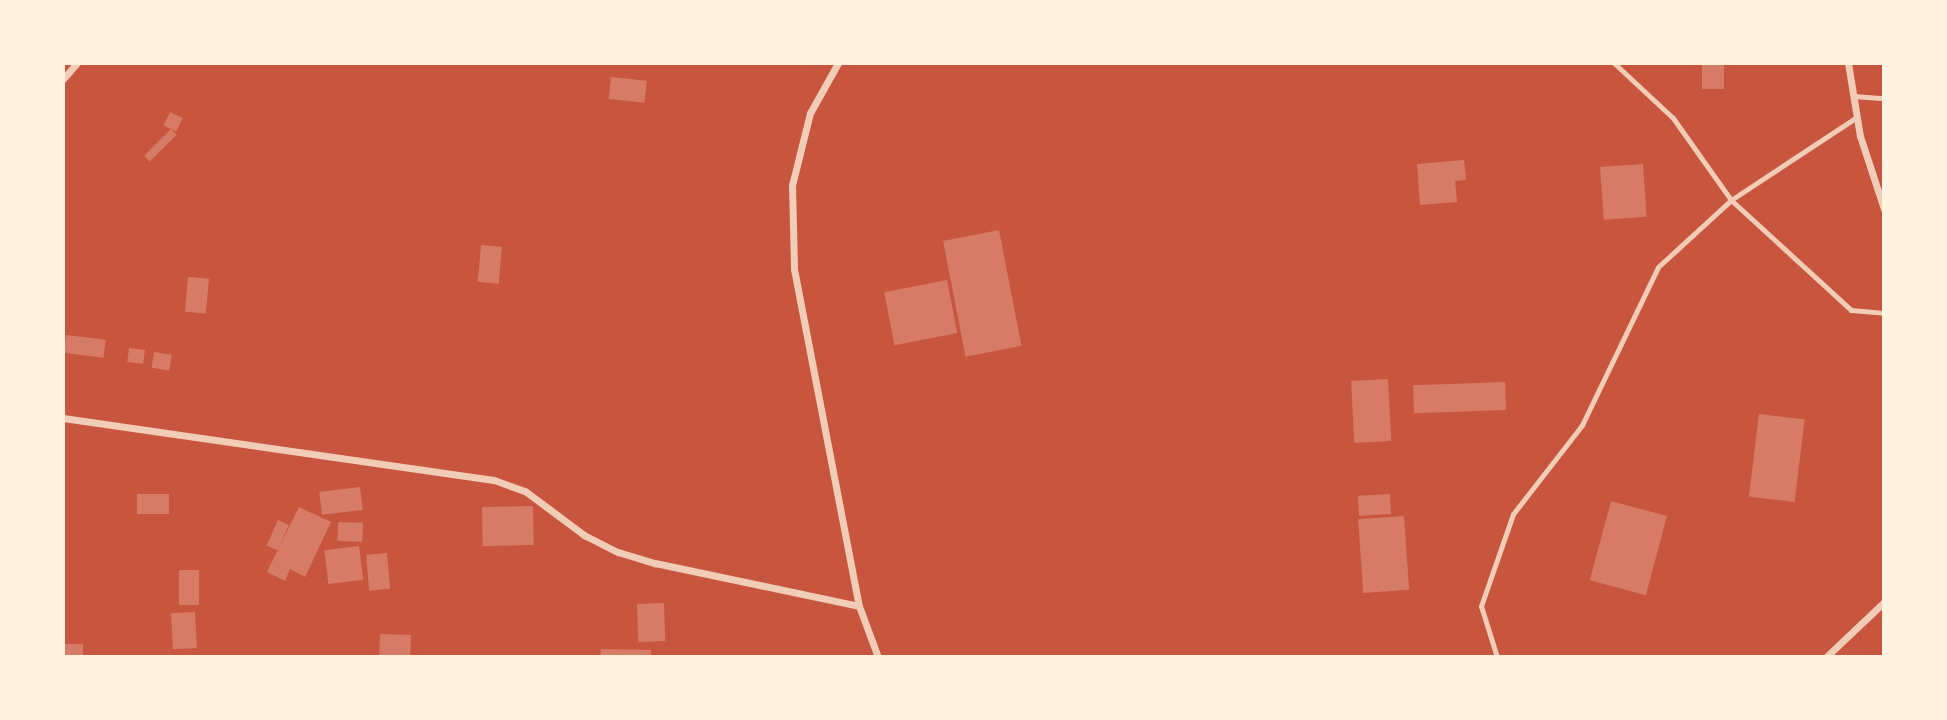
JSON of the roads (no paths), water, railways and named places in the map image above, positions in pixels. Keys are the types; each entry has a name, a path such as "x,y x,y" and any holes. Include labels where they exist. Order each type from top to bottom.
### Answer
{"street":[{"path":"63,79 78,63"},
{"path":"838,63 810,113 792,185 794,269 859,606 878,657"},
{"path":"1848,63 1857,117 1884,209"},
{"path":"63,418 494,480 525,491 584,536 618,552 655,563 859,606"},
{"path":"1826,657 1884,602"}],"lane":[{"path":"1614,63 1673,118 1731,200 1851,310 1884,313"},
{"path":"1853,96 1884,98"},
{"path":"1497,657 1481,606 1513,514 1582,425 1658,267 1731,200 1857,117"}]}
